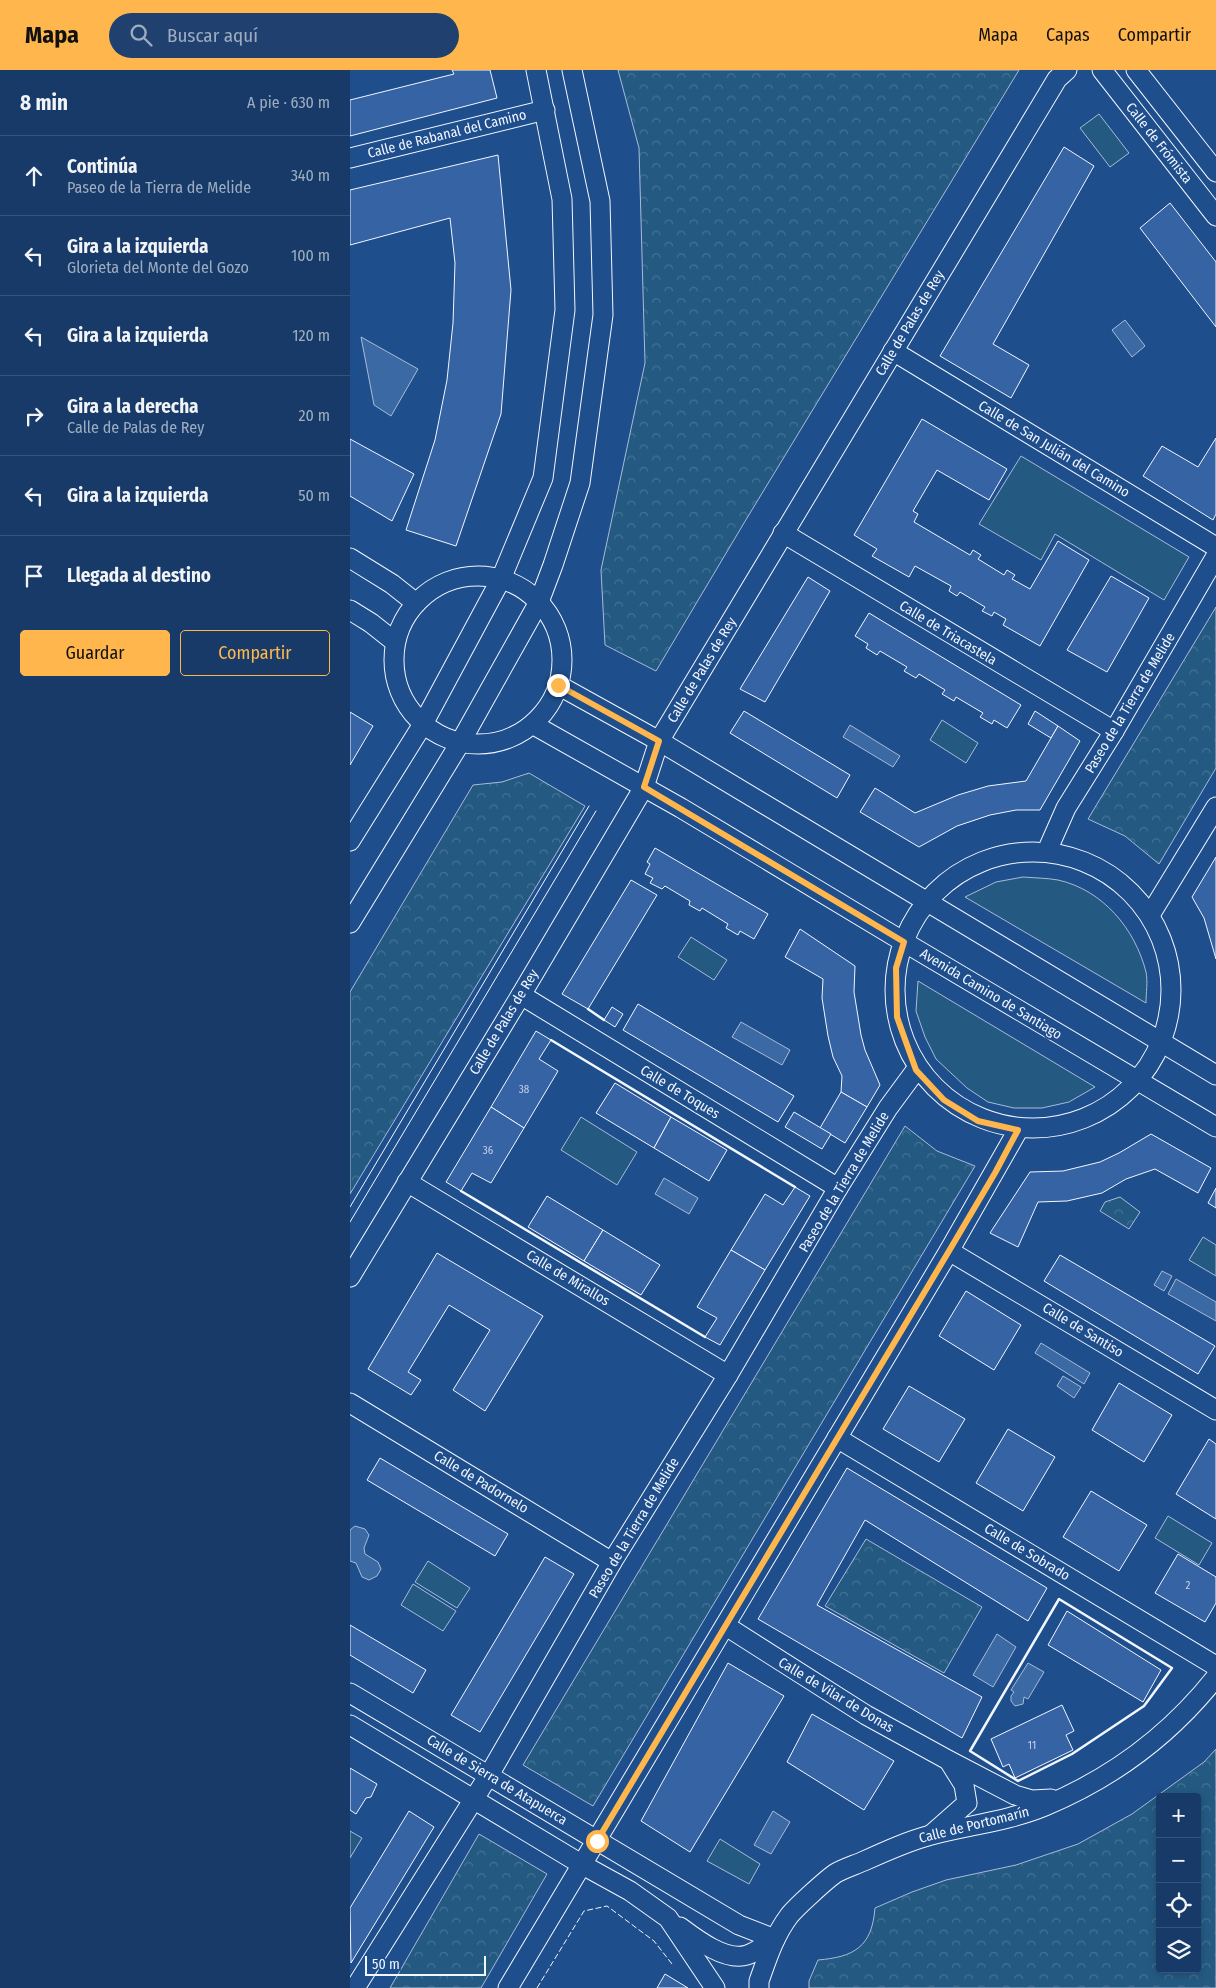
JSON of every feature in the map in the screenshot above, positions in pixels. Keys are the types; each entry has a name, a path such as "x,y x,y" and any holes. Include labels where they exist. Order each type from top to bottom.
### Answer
{"street":[{"path":"350,841 422,724 501,579 543,478 565,310 562,199 536,70"},
{"path":"350,923 460,743 539,602 554,565 580,483 602,314 600,201 572,70"},
{"name":"Calle de Palas de Rey","path":"350,1277 521,995 644,787 659,741 1057,79 1066,70"},
{"name":"Calle de Frómista","path":"1102,70 1216,216"},
{"name":"Calle de Frómista","path":"1136,70 1216,172"},
{"name":"Calle de Rabanal del Camino","path":"350,158 545,110"},
{"name":"Calle de San Julián del Camino","path":"893,351 1216,546"},
{"name":"Calle de Triacastela","path":"783,533 1114,731"},
{"name":"Paseo de la Tierra de Melide","path":"1047,851 1066,808 1114,731 1216,556"},
{"path":"350,558 392,584 416,603"},
{"path":"470,576 501,579 521,588 539,602 555,627 562,655 558,685 534,725 515,737 499,742 476,744 460,743 440,735 422,724 404,700 394,672 395,642 404,622 416,603 440,584 470,576"},
{"path":"350,610 371,623 395,642"},
{"path":"558,685 659,741 1216,1075"},
{"name":"Avenida Camino de Santiago","path":"534,725 644,787 1216,1127"},
{"path":"1150,915 1216,807"},
{"path":"1047,851 1077,858 1106,871 1130,890 1150,915 1163,944 1170,975 1169,1007 1161,1041 1149,1061 1134,1080 1110,1104 1082,1120 1050,1129 1018,1130 978,1121 944,1100 916,1070 897,1017 896,968 904,942 928,903 951,879 980,862 1013,852 1047,851"},
{"name":"Calle de Toques","path":"521,995 838,1188"},
{"name":"Paseo de la Tierra de Melide","path":"355,1988 474,1800 612,1562 728,1375 838,1188 888,1108 916,1070"},
{"path":"508,1988 949,1251 1018,1130"},
{"name":"Calle de Mirallos","path":"407,1182 728,1375"},
{"name":"Calle de Santiso","path":"949,1251 1216,1410"},
{"name":"Calle de Padornelo","path":"350,1403 612,1562"},
{"name":"Calle de Sobrado","path":"837,1438 1216,1666"},
{"name":"Calle de Vilar de Donas","path":"726,1626 866,1715 948,1760 1015,1794 1032,1800 1062,1798"},
{"name":"Calle de Portomarín","path":"759,1988 759,1982 775,1939 790,1915 835,1873 901,1845 931,1835 1015,1816 1045,1806 1093,1783 1131,1760 1196,1703 1216,1677"},
{"name":"Calle de Sierra de Atapuerca","path":"350,1693 739,1925 775,1939"},
{"name":"Calle de Sierra de Atapuerca","path":"350,1725 581,1864 630,1891 699,1941 725,1954 746,1955 775,1939"},
{"name":"Calle de Vilar de Donas","path":"931,1835 967,1803 964,1785 948,1760"},
{"name":"Calle de Sierra de Atapuerca","path":"668,1918 715,1988"}],"green space":[{"path":"618,70 1019,70 656,671 605,645 601,570 645,363 639,148"},
{"path":"1099,114 1129,153 1110,167 1080,128"},
{"path":"1021,456 1189,557 1164,600 1055,534 1041,560 979,524"},
{"path":"1216,607 1216,768 1159,864 1125,836 1088,819"},
{"path":"942,720 978,743 966,763 930,740"},
{"path":"529,773 585,806 350,1194 350,992 473,785 502,782"},
{"path":"1023,877 1054,879 1074,885 1103,902 1115,914 1134,941 1141,956 1147,976 1146,1003 965,897 996,882"},
{"path":"691,937 727,960 714,980 678,957"},
{"path":"918,981 1095,1087 1069,1102 1042,1108 1014,1108 988,1102 967,1088 936,1059 925,1037 916,1011"},
{"path":"581,1117 637,1152 617,1185 561,1150"},
{"path":"905,1126 937,1151 975,1166 593,1806 523,1765"},
{"path":"1120,1197 1140,1212 1129,1229 1100,1211 1105,1202"},
{"path":"1203,1237 1216,1245 1216,1276 1189,1260"},
{"path":"1168,1516 1212,1543 1199,1565 1155,1538"},
{"path":"866,1539 982,1607 944,1673 825,1606"},
{"path":"428,1561 470,1588 457,1608 415,1582"},
{"path":"413,1584 456,1611 443,1631 401,1605"},
{"path":"1216,1749 1216,1988 809,1988 809,1981 818,1960 831,1959 851,1953 865,1941 870,1932 875,1908 946,1880 1016,1865 1078,1844 1132,1814 1156,1797 1156,1973 1201,1973 1201,1793 1161,1793 1204,1762"},
{"path":"350,1831 362,1838 350,1858"},
{"path":"479,1834 547,1874 481,1988 390,1988"},
{"path":"720,1839 760,1864 749,1884 707,1861"}],"shaded area":[{"path":"1125,320 1145,346 1132,357 1112,330"},
{"path":"361,337 418,369 391,416 374,405"},
{"path":"850,725 900,756 893,767 843,737"},
{"path":"741,1022 790,1050 782,1065 732,1037"},
{"path":"664,1178 698,1198 689,1214 655,1194"},
{"path":"1162,1271 1172,1276 1164,1291 1154,1285"},
{"path":"1176,1279 1216,1302 1216,1321 1168,1294"},
{"path":"1041,1343 1090,1373 1084,1384 1035,1353"},
{"path":"1063,1376 1081,1387 1074,1398 1057,1386"},
{"path":"355,1526 365,1529 369,1535 364,1548 365,1554 378,1562 381,1569 377,1576 369,1580 362,1577 356,1563 350,1561 350,1530"},
{"path":"997,1634 1016,1647 993,1687 973,1675"},
{"path":"1028,1663 1044,1672 1028,1699 1024,1697 1023,1704 1015,1706 1011,1701 1011,1696 1014,1692 1011,1690"},
{"path":"773,1811 790,1822 771,1854 754,1845"}],"building":[{"path":"452,70 490,70 497,98 350,136 350,100 454,74"},
{"path":"1064,147 1094,166 993,344 1029,365 1011,398 940,356"},
{"path":"498,155 511,290 501,414 456,546 406,530 435,440 447,380 453,323 455,263 450,218 350,245 350,190"},
{"path":"1170,203 1216,262 1216,327 1140,228"},
{"path":"922,419 1007,469 989,500 937,470 913,511 918,514 914,522 970,555 973,550 981,555 978,559 1004,575 1007,570 1015,575 1012,579 1030,589 1058,541 1089,560 1040,646 1003,625 1006,619 994,612 992,616 982,611 985,607 960,592 957,596 949,591 951,586 915,566 909,577 872,556 877,549 854,535"},
{"path":"1216,438 1216,514 1213,520 1143,476 1162,446 1198,467"},
{"path":"350,439 414,474 392,521 350,496"},
{"path":"1111,576 1149,598 1107,672 1067,650"},
{"path":"808,577 830,591 765,702 740,689"},
{"path":"869,613 1021,705 1007,728 994,720 992,724 980,717 983,713 956,697 954,701 942,694 945,690 919,674 916,678 904,671 907,667 880,651 877,655 866,648 868,644 855,636"},
{"path":"744,711 850,775 837,798 730,733"},
{"path":"1035,711 1058,726 1051,738 1028,724"},
{"path":"350,712 373,726 350,765"},
{"path":"1058,726 1080,741 1040,810 1016,810 990,815 957,826 919,847 860,812 875,788 915,813 958,795 988,786 1026,781"},
{"path":"655,848 768,914 754,939 740,931 738,935 726,928 728,924 702,908 700,911 689,905 690,901 665,886 662,889 650,883 653,878 645,874 650,864 647,862"},
{"path":"1216,857 1216,959 1204,918 1192,897"},
{"path":"631,880 657,895 588,1009 562,994"},
{"path":"800,929 855,966 854,992 861,1035 865,1050 880,1085 867,1107 841,1092 842,1076 833,1057 828,1036 822,998 823,979 785,957"},
{"path":"638,1004 794,1096 778,1122 623,1030"},
{"path":"612,1007 623,1014 615,1027 604,1020"},
{"path":"536,1031 551,1040 539,1059 558,1071 524,1128 491,1107"},
{"path":"615,1083 671,1117 654,1148 596,1113"},
{"path":"841,1092 867,1107 845,1143 820,1128"},
{"path":"491,1107 524,1128 491,1183 472,1173 461,1191 446,1182"},
{"path":"794,1112 831,1134 822,1149 785,1127"},
{"path":"671,1117 727,1150 709,1181 654,1148"},
{"path":"1151,1134 1211,1168 1198,1193 1155,1169 1126,1179 1102,1193 1067,1201 1038,1202 1018,1247 990,1233 1030,1172 1063,1171 1100,1162"},
{"path":"795,1187 810,1196 765,1270 731,1250 765,1194 783,1205"},
{"path":"1216,1188 1216,1208 1208,1203"},
{"path":"547,1196 603,1230 584,1261 528,1227"},
{"path":"603,1230 660,1265 641,1295 584,1261"},
{"path":"731,1250 765,1270 720,1345 705,1337 717,1318 697,1307"},
{"path":"437,1253 543,1316 485,1411 453,1390 490,1330 449,1305 408,1372 421,1380 411,1395 368,1369"},
{"path":"1060,1255 1215,1346 1198,1374 1044,1281"},
{"path":"966,1291 1021,1325 994,1370 939,1336"},
{"path":"1119,1383 1172,1415 1144,1462 1092,1430"},
{"path":"909,1386 965,1419 939,1462 883,1429"},
{"path":"1008,1429 1055,1457 1023,1511 976,1483"},
{"path":"1209,1439 1216,1444 1216,1519 1176,1494"},
{"path":"380,1458 508,1534 495,1556 367,1480"},
{"path":"847,1468 1047,1588 1028,1621 865,1520 817,1605 982,1697 962,1738 758,1619"},
{"path":"1091,1491 1147,1525 1119,1571 1063,1537"},
{"path":"1178,1554 1216,1577 1216,1603 1205,1622 1155,1593"},
{"path":"545,1557 574,1574 480,1732 451,1715"},
{"path":"1067,1611 1161,1670 1143,1702 1048,1645"},
{"path":"350,1625 426,1670 413,1693 350,1655"},
{"path":"728,1663 784,1696 690,1852 641,1821"},
{"path":"1062,1705 1074,1731 1066,1735 1073,1750 1015,1778 1009,1764 1003,1767 991,1739"},
{"path":"812,1714 894,1761 864,1810 787,1762"},
{"path":"350,1768 377,1784 371,1797 366,1798 356,1814 350,1810"},
{"path":"409,1811 434,1827 351,1963 350,1908"},
{"path":"665,1974 688,1988 657,1988"}],"tram line":[{"path":"350,1207 589,806"},
{"path":"350,1222 596,811"}],"fence":[{"path":"537,1988 584,1911 607,1906 654,1941 672,1964"}],"wall":[{"path":"588,1009 604,1020"},
{"path":"551,1040 795,1187"},
{"path":"461,1191 705,1337"},
{"path":"1059,1599 1172,1668 1144,1706 1072,1754 1018,1781 970,1751 1059,1599"}],"route":[{"path":"558,685 659,741 644,787 904,942 896,968 897,1017 916,1070 944,1100 978,1121 1018,1130 949,1251 597,1841"}]}
